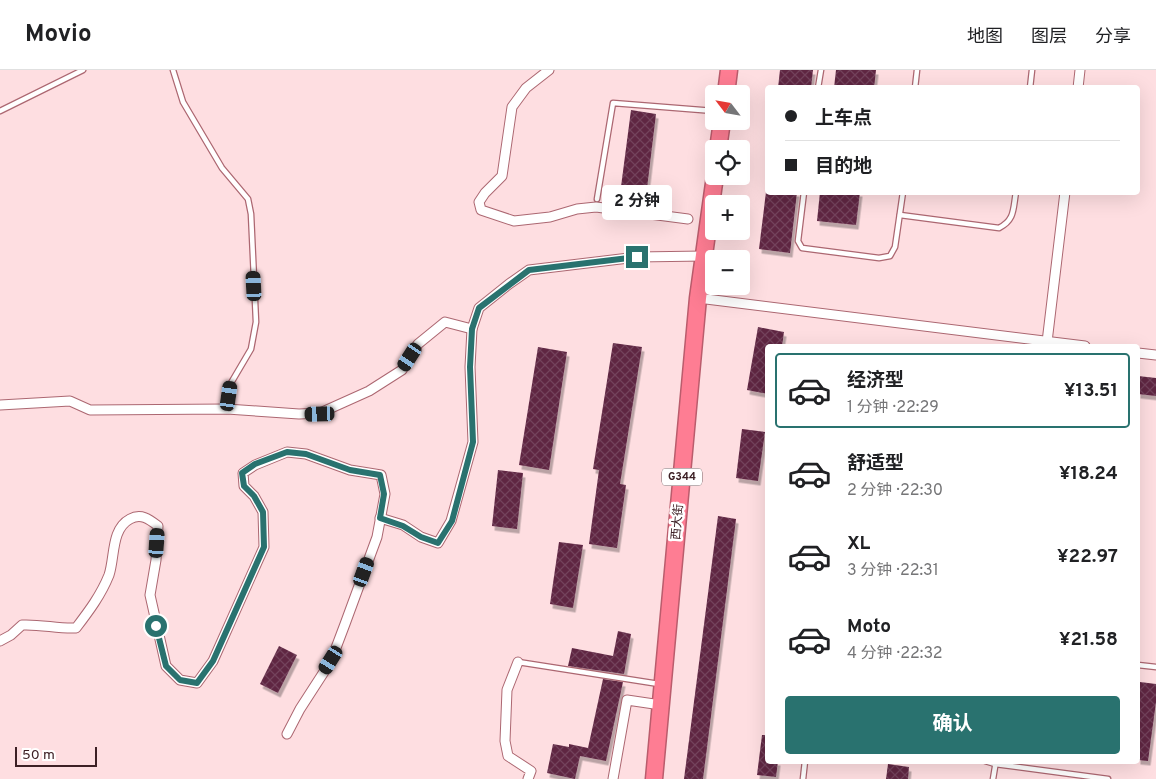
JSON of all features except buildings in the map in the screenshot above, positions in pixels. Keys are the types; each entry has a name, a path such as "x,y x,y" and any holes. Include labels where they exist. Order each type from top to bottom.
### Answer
{"highway":[{"path":"727,85 729,70"},
{"name":"西大街","path":"654,779 698,298 714,185"}],"street":[{"path":"549,70 526,88 512,107 502,176 479,202 481,210 514,221 550,217 577,208 596,207 688,219"},
{"path":"1078,85 1080,70"},
{"path":"1047,342 1065,195"},
{"path":"380,518 403,526 421,537 438,543 452,521 473,442 470,367 472,329 479,308 529,270 637,257 704,256"},
{"path":"698,298 1066,344"},
{"path":"0,405 70,401 90,410 227,409 320,414 369,391 402,370 418,344 445,322 472,329"},
{"path":"1140,353 1156,355"},
{"path":"0,641 11,635 22,625 38,624 61,629 76,628 97,601 109,574 117,534 124,522 136,516 146,517 158,526 156,560 150,595 166,666 180,680 197,683 213,661 264,547 263,512 254,496 244,486 242,473 255,464 287,452 306,454 350,470 380,475 384,494 377,537 331,660 300,709 287,734"},
{"path":"518,662 507,690 505,741 508,756 531,771 528,779"},
{"path":"613,779 627,700 661,704"}],"lane":[{"path":"0,111 83,70"},
{"path":"173,70 183,102 222,168 248,199 256,322 251,349 231,383 227,409"},
{"path":"818,85 821,70"},
{"path":"915,85 917,70"},
{"path":"1030,85 1032,70"},
{"path":"597,199 613,103 705,110"},
{"path":"804,195 798,241 802,248 879,258 890,256 895,247 903,195"},
{"path":"900,215 999,228 1012,217 1016,195"},
{"path":"518,662 663,684"},
{"path":"1140,665 1156,667"},
{"path":"803,779 805,764"},
{"path":"993,779 995,764"},
{"path":"1002,764 1108,779"}],"route":[{"path":"156,626 166,666 180,680 197,683 213,661 264,547 263,512 254,496 244,486 242,473 255,464 287,452 306,454 350,470 380,475 384,494 380,518 403,526 421,537 438,543 452,521 473,442 470,367 472,329 479,308 529,270 637,257"}]}
